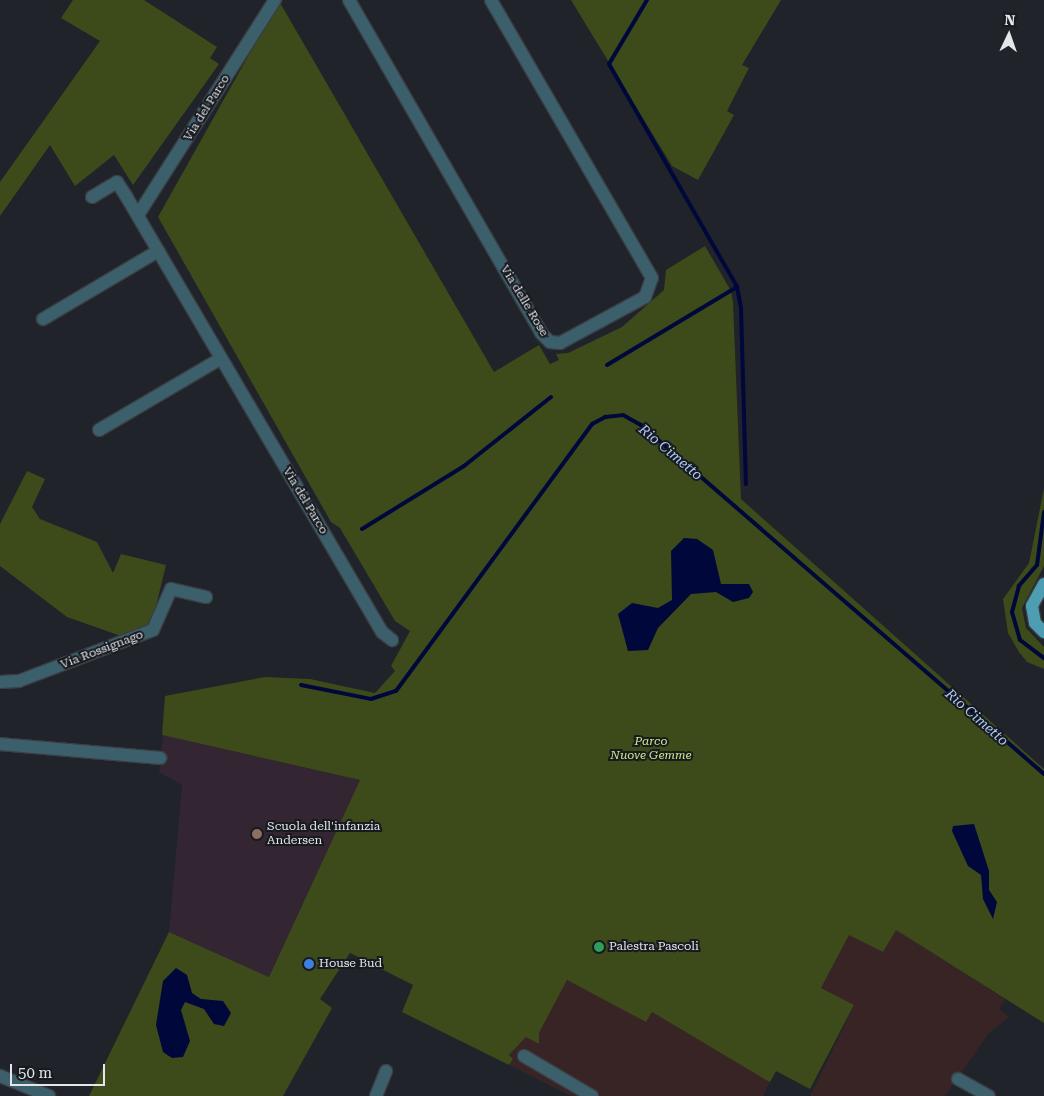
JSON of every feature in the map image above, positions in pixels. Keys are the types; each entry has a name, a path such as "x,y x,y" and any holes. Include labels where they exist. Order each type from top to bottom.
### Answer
{"main road":[{"path":"1044,584 1032,606 1035,623 1044,632"}],"street":[{"name":"Via del Parco","path":"138,215 275,0"},
{"name":"Via delle Rose","path":"349,0 541,333 550,342 560,343 645,296 652,278 491,0"},
{"name":"Via del Parco","path":"92,197 117,182 382,632 392,640"},
{"path":"44,319 158,251"},
{"path":"99,430 220,359"},
{"name":"Via Rossignago","path":"0,682 19,681 153,630 171,589 206,597"},
{"path":"0,744 160,758"},
{"path":"524,1056 592,1096"},
{"path":"376,1096 386,1071"},
{"path":"0,1076 49,1096"},
{"path":"958,1079 989,1096"}],"shaded area":[{"path":"684,538 697,539 713,550 721,584 749,584 753,592 749,598 733,602 716,592 691,594 658,628 648,650 628,651 618,614 632,603 658,608 672,600 671,551"},
{"name":"Scuola dell'infanzia Andersen","path":"163,735 360,780 269,977 169,932 182,785 159,772"},
{"path":"974,824 989,871 989,890 997,902 993,919 983,899 981,875 968,866 952,831 953,826"},
{"path":"896,930 1005,999 999,1009 1009,1017 988,1034 945,1096 810,1096 854,1006 821,988 849,935"},
{"path":"176,968 187,975 192,993 201,999 223,1001 231,1013 224,1026 214,1024 204,1009 185,1002 181,1010 190,1041 183,1057 172,1058 163,1052 156,1025 163,981"},
{"path":"567,980 646,1021 652,1012 770,1082 763,1096 571,1096 509,1065 513,1059 508,1056 527,1036 539,1044 539,1033"}],"green space":[{"path":"73,0 144,0 217,47 210,58 219,64 133,185 114,155 75,186 50,145 0,216 0,182 100,41 61,18"},
{"path":"571,0 781,0 742,65 749,68 727,111 734,115 698,180 672,166"},
{"name":"Parco Nuove Gemme","path":"279,1 494,372 539,345 550,364 559,360 556,354 568,353 622,327 664,290 666,270 705,246 731,291 733,303 741,499 1044,769 1044,1023 896,930 883,952 849,935 821,988 854,1005 810,1089 776,1071 770,1082 652,1012 646,1022 567,980 539,1033 539,1044 526,1037 509,1055 513,1059 509,1065 402,1012 413,985 350,953 320,999 332,1008 283,1096 89,1096 169,932 269,977 360,780 162,735 165,696 265,677 310,679 375,693 395,671 391,666 410,631 395,621 340,528 331,522 158,217"},
{"path":"27,471 45,479 32,507 40,519 97,542 113,573 121,554 166,565 151,627 121,636 67,617 0,566 0,524"},
{"path":"1044,488 1044,566 1022,608 1026,628 1044,647 1044,669 1027,662 1019,652 1008,633 1003,599 1029,563"}],"waterway":[{"path":"647,0 609,64 737,287 741,308 746,484"},
{"path":"607,365 737,287"},
{"path":"362,529 464,466 551,397"},
{"name":"Rio Cimetto","path":"301,685 371,699 396,691 592,424 605,417 623,415 641,425 1044,774"},
{"path":"1044,512 1037,565 1019,586 1012,612 1020,640 1044,658"}],"place":[{"name":"Scuola dell'infanzia Andersen","path":"257,834"},
{"name":"Palestra Pascoli","path":"599,947"},
{"name":"House Bud","path":"309,964"}]}
